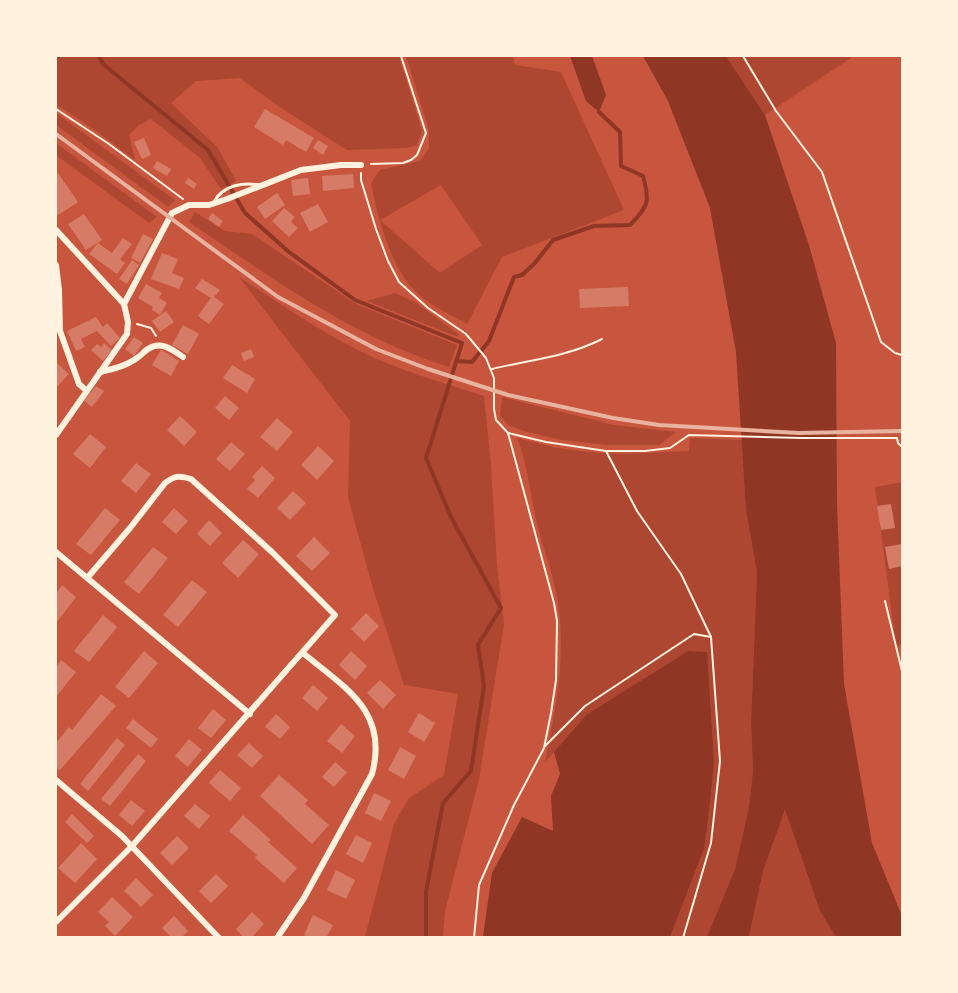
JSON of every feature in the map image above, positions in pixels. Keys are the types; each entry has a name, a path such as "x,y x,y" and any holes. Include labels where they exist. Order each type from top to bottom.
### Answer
{"street":[{"path":"124,304 172,213 189,205 214,203 227,199 302,170 361,165"},
{"path":"56,230 124,304 128,322 127,334 56,435"},
{"path":"56,265 59,290 58,330 80,384 87,392"},
{"path":"100,373 117,368 158,345 168,347 183,357"},
{"path":"56,922 132,846 335,615 264,545 191,479 182,476 171,478 165,483 88,577"},
{"path":"56,552 250,714"},
{"path":"277,938 304,898 372,774 376,757 376,736 367,712 352,694 303,653"},
{"path":"56,780 132,846 219,938"}],"lane":[{"path":"214,203 218,194 230,188 245,183 262,185"}],"path":[{"path":"401,56 426,133 417,155 411,160 403,163 361,165 361,180 376,230 399,282 428,308 456,325 472,340 492,369 496,420 508,433 547,574 557,621 556,680 543,748 514,805 480,885 474,938"},
{"path":"743,56 776,111 822,171 881,342 895,353 903,355"},
{"path":"56,109 109,144 189,205"},
{"path":"128,322 151,328 156,334 158,345"},
{"path":"492,369 566,354 602,339"},
{"path":"508,433 546,442 606,451 645,451 670,448 689,435 897,438 898,443 903,447"},
{"path":"606,451 637,511 681,574 711,637 720,761 711,843 683,938"},
{"path":"885,601 903,671"},
{"path":"543,748 585,706 684,640 694,634 711,637"}],"shaded area":[{"path":"56,56 399,56 422,131 417,145 407,148 347,150 278,106 240,78 196,81 171,103 218,148 236,181 221,189 200,158 151,119 139,125 129,135 135,160 56,104"},
{"path":"406,56 513,56 515,65 561,72 624,210 502,257 467,324 427,301 411,287 402,275 382,229 371,183 380,170 420,161 429,148 429,130","holes":["441,185 482,245 440,273 380,220"]},
{"path":"570,56 592,56 606,95 599,112 586,101"},
{"path":"643,56 726,56 765,115 809,245 836,343 837,504 844,684 872,843 902,916 902,937 836,937 820,911 785,810 763,871 749,937 707,937 735,869 749,807 753,770 751,723 757,572 746,510 736,352 710,208 668,101"},
{"path":"726,56 854,56 765,115"},
{"path":"56,113 175,200 168,207 56,125"},
{"path":"56,143 157,217 149,223 56,155"},
{"path":"195,212 225,231 252,234 356,304 457,345 449,367 379,340 282,285 189,222"},
{"path":"239,277 318,328 366,354 410,372 484,396 504,625 479,779 445,911 443,937 365,937 394,824 409,798 444,775 458,694 404,685 373,589 348,497 350,421"},
{"path":"395,293 415,302 458,334 458,337 367,301"},
{"path":"502,397 614,425 676,432 659,445 607,445 562,440 508,425 500,415"},
{"path":"517,438 557,448 623,454 689,451 690,438 742,440 746,510 757,572 751,723 753,770 749,807 735,869 707,937 670,937 704,849 714,763 688,651 586,715 545,762 559,683 560,623 554,582 539,533"},
{"path":"902,482 902,644 896,646 875,487"},
{"path":"688,651 707,652 714,763 704,849 670,937 483,937 492,873 522,817 553,831 551,796 560,774 554,752 586,715"},
{"path":"785,810 820,911 836,937 749,938 763,871"}],"building":[{"path":"265,109 314,138 306,152 286,140 283,145 254,127"},
{"path":"144,138 151,155 142,159 134,142"},
{"path":"318,140 328,146 323,155 313,148"},
{"path":"157,161 171,169 167,176 153,168"},
{"path":"58,173 78,202 58,215 56,212 56,175"},
{"path":"353,174 354,188 323,191 322,176"},
{"path":"188,178 197,184 194,189 185,183"},
{"path":"308,178 310,194 293,196 291,180"},
{"path":"277,193 285,205 265,219 257,207"},
{"path":"318,204 328,222 310,232 300,213"},
{"path":"284,208 295,217 291,222 298,228 289,237 272,221"},
{"path":"212,213 223,221 219,227 208,219"},
{"path":"84,214 102,240 86,250 68,224"},
{"path":"143,234 153,239 140,263 131,258"},
{"path":"123,238 132,244 120,259 125,263 117,274 89,254 98,243 112,253"},
{"path":"162,253 178,259 172,273 184,278 179,289 151,279"},
{"path":"132,260 139,265 127,284 119,279"},
{"path":"202,279 220,290 214,297 224,304 209,324 198,316 211,298 195,288"},
{"path":"146,284 162,293 159,298 167,303 160,315 152,310 153,307 138,298"},
{"path":"628,287 629,306 580,308 579,289"},
{"path":"166,311 174,322 160,332 152,321"},
{"path":"96,317 103,327 107,323 120,338 111,346 97,331 81,339 85,347 76,351 67,331"},
{"path":"183,325 199,334 188,354 172,345"},
{"path":"134,337 143,343 134,356 125,349"},
{"path":"104,343 112,350 103,361 91,350 97,344 101,347"},
{"path":"251,349 254,357 244,361 241,353"},
{"path":"161,350 179,361 171,376 152,365"},
{"path":"56,362 69,374 57,387 56,386"},
{"path":"232,365 255,379 247,393 223,378"},
{"path":"96,386 104,391 92,407 84,401"},
{"path":"225,396 239,408 229,420 215,408"},
{"path":"180,416 197,432 184,446 167,430"},
{"path":"277,418 293,432 277,451 260,437"},
{"path":"90,434 106,447 90,468 73,454"},
{"path":"231,442 245,454 230,471 216,459"},
{"path":"318,446 334,461 317,480 301,465"},
{"path":"136,463 151,474 136,493 121,481"},
{"path":"262,466 275,478 258,498 247,489 255,480 252,477"},
{"path":"293,491 306,503 290,520 277,508"},
{"path":"891,504 895,528 881,530 877,506"},
{"path":"105,508 120,520 91,555 76,544"},
{"path":"174,508 188,521 176,534 162,522"},
{"path":"209,520 222,533 210,546 197,534"},
{"path":"314,537 330,553 312,571 296,556"},
{"path":"243,540 259,554 238,578 222,563"},
{"path":"902,544 902,566 889,569 885,547"},
{"path":"153,547 168,558 139,594 124,582"},
{"path":"192,580 207,592 178,627 163,615"},
{"path":"62,585 76,597 56,623 56,594"},
{"path":"366,613 379,626 364,642 351,629"},
{"path":"103,615 117,627 89,662 74,651"},
{"path":"144,651 158,663 129,698 115,687"},
{"path":"351,651 367,666 355,680 339,665"},
{"path":"61,660 76,672 56,697 56,668"},
{"path":"380,680 396,695 383,709 367,693"},
{"path":"313,685 328,698 317,711 302,698"},
{"path":"101,694 116,706 60,770 56,767 56,743 69,727 72,730"},
{"path":"213,709 226,720 211,738 198,728"},
{"path":"419,713 435,723 424,742 408,732"},
{"path":"276,714 290,727 280,739 265,727"},
{"path":"133,719 158,739 151,748 126,728"},
{"path":"341,724 355,736 342,753 327,741"},
{"path":"117,738 125,745 88,791 80,784"},
{"path":"189,739 202,750 188,767 175,756"},
{"path":"249,743 263,756 252,768 237,755"},
{"path":"400,747 416,756 404,779 388,770"},
{"path":"138,754 146,761 110,806 101,799"},
{"path":"335,762 347,772 334,787 322,777"},
{"path":"220,770 241,788 230,801 209,783"},
{"path":"279,775 308,800 305,804 329,825 312,844 260,796"},
{"path":"374,793 391,801 381,821 365,813"},
{"path":"131,800 145,811 132,826 119,815"},
{"path":"195,804 210,816 199,829 184,816"},
{"path":"72,814 94,836 87,843 65,822"},
{"path":"243,815 297,868 284,883 229,831"},
{"path":"356,835 372,843 363,863 346,854"},
{"path":"177,836 189,848 172,865 160,853"},
{"path":"81,843 97,859 75,883 58,868"},
{"path":"336,870 355,880 346,899 327,890"},
{"path":"216,874 228,886 211,903 199,891"},
{"path":"136,878 153,895 141,907 124,891"},
{"path":"112,897 133,917 115,936 105,926 109,922 98,912"},
{"path":"252,912 264,924 251,938 244,938 236,929"},
{"path":"313,915 333,925 326,938 309,938 304,935"},
{"path":"174,916 188,931 181,938 172,938 162,928"}],"waterway":[{"path":"99,56 103,64 208,150 245,213 289,252 355,300 462,343 426,458 451,517 501,608 478,645 484,686 471,771 443,803 426,892 426,938"},
{"path":"456,361 472,362 489,341 514,277 522,275 534,264 553,240 594,226 630,225 644,208 647,192 643,176 621,166 620,132 599,112"}],"railway":[{"path":"56,134 278,297 376,349 428,369 508,395 613,418 659,425 799,433 902,431"}]}
